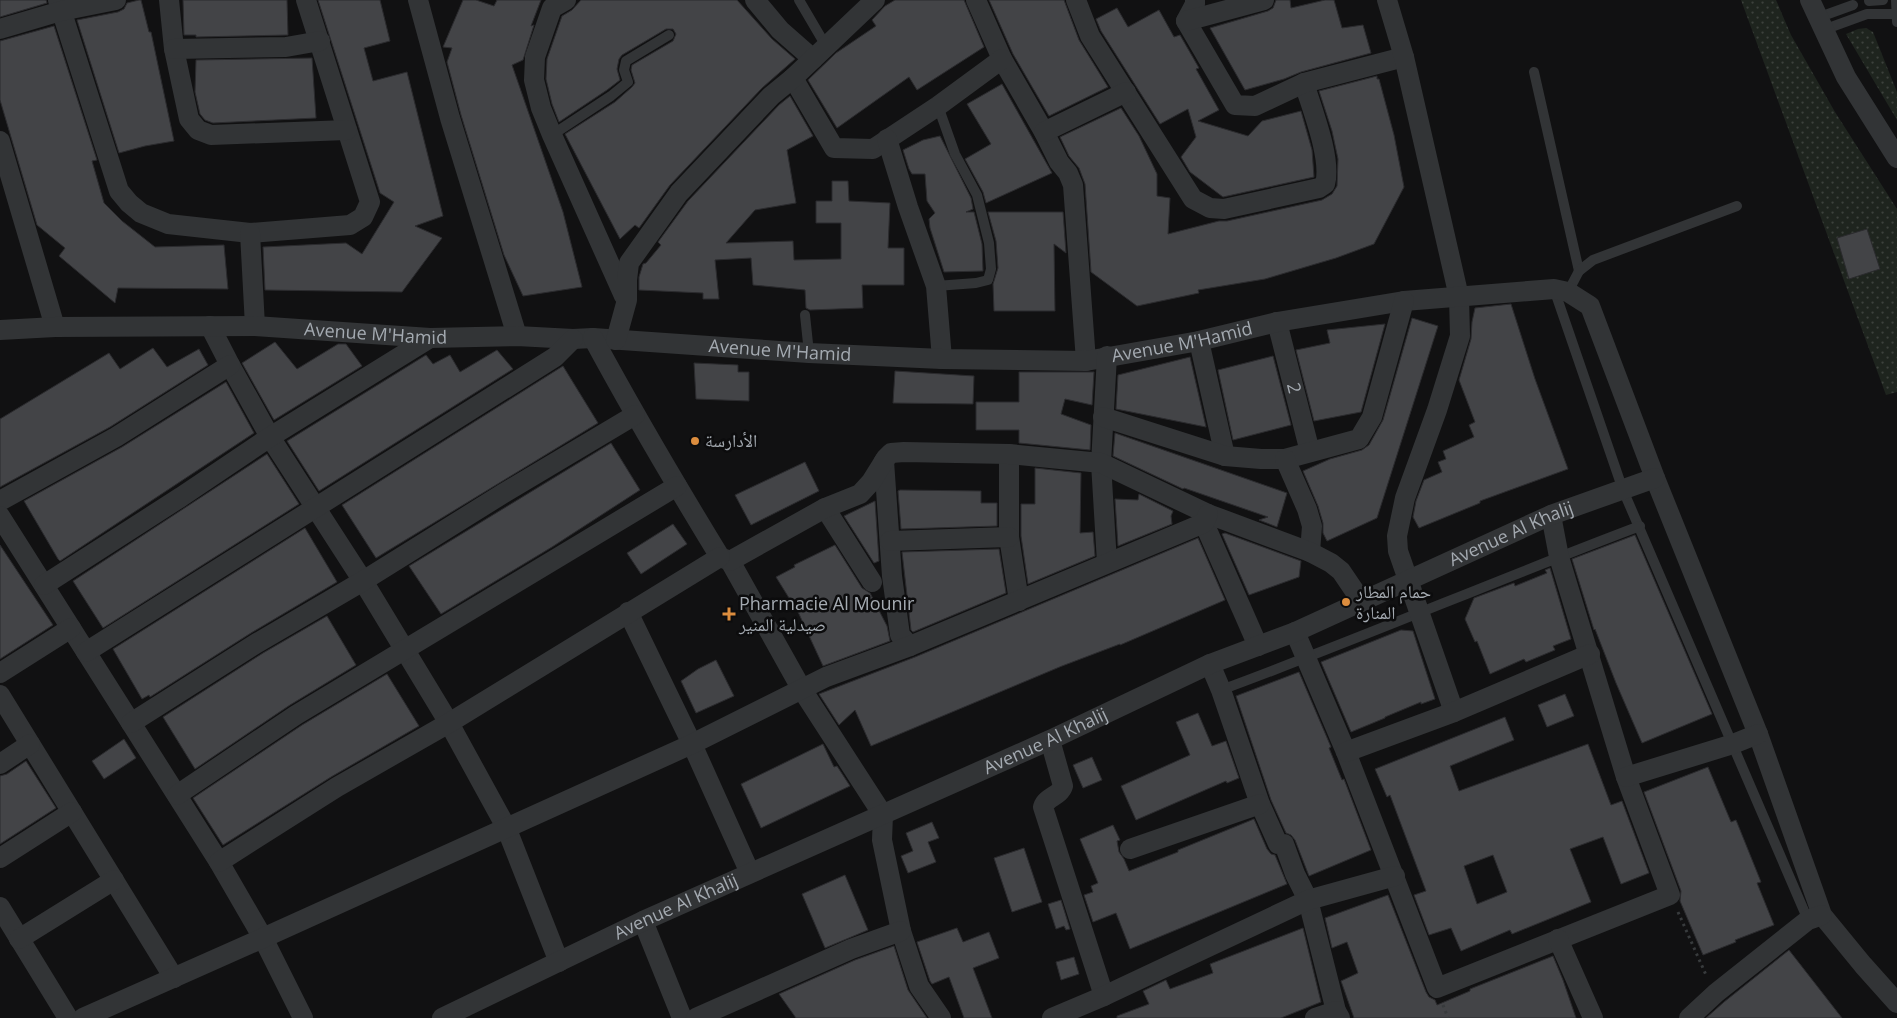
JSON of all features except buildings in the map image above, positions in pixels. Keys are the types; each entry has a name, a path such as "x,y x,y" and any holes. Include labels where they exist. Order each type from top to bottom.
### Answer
{"street":[{"path":"0,29 59,6 116,0"},
{"path":"169,0 174,49 189,119 192,125 204,134 347,130"},
{"path":"59,6 119,191 129,203 141,213 168,224 250,233 350,225 363,218 370,202 306,0"},
{"path":"418,0 450,118 517,336"},
{"path":"566,0 552,8 535,57 534,80 541,108 552,135 627,300"},
{"path":"755,0 780,30 820,52"},
{"path":"616,340 627,300 629,263 679,193 771,96 794,78 875,0"},
{"path":"976,0 1002,59 1059,162 1068,173 1073,185 1086,361"},
{"path":"1076,0 1090,36 1193,199 1210,208 1224,209 1319,188 1325,184 1327,175 1325,157 1304,83"},
{"path":"1186,21 1195,0"},
{"path":"1186,21 1264,0"},
{"path":"1387,0 1404,57 1459,297 1460,322 1457,345 1437,410 1405,498 1397,536 1398,551 1454,712"},
{"path":"1817,16 1846,77 1897,158"},
{"path":"1186,21 1235,106 1255,106 1304,83 1404,57"},
{"path":"174,49 286,47 320,41"},
{"path":"794,78 834,148 873,149 938,106 1002,59"},
{"path":"1044,132 1126,92"},
{"path":"887,139 910,214 936,286 942,359"},
{"path":"0,141 55,327"},
{"path":"250,233 256,326"},
{"path":"1561,291 1590,306 1655,478 1758,734 1815,918 1863,965 1897,1003"},
{"name":"Avenue M'Hamid","path":"0,330 55,327 256,326 430,338 517,336 583,338 809,353 942,359 1086,361 1199,341 1277,322 1404,301 1561,291"},
{"path":"1103,417 1226,456 1285,459 1360,439 1372,417 1404,301"},
{"name":"2","path":"1277,322 1310,452"},
{"path":"210,326 270,437 363,581 449,722 506,827 559,962"},
{"path":"44,585 181,498 270,437 430,338"},
{"path":"86,652 583,338 635,415 676,486 725,559 801,688 883,815 882,840 902,931 919,986 941,1018"},
{"path":"1199,341 1226,456"},
{"path":"1106,356 1101,463 1107,563"},
{"path":"0,501 116,437 230,365"},
{"path":"131,723 257,643 363,581 504,493 635,415"},
{"path":"219,862 337,787 449,722 628,612 725,559 825,508 860,494 871,482 891,453 1010,454 1101,463 1206,519 1310,552 1331,563 1341,571 1362,602"},
{"path":"1010,454 1009,537 1019,601"},
{"path":"1285,459 1308,509 1312,526 1310,552"},
{"path":"884,461 892,576 905,640"},
{"name":"Avenue Al Khalij","path":"449,1017 643,921 1050,740 1210,664 1295,632 1551,515 1655,478"},
{"path":"177,795 296,715 676,486"},
{"path":"825,508 872,582 905,640"},
{"path":"1295,632 1346,752 1437,988 1670,895 1626,777 1559,556 1551,515"},
{"path":"0,516 219,862 263,938 304,1018"},
{"path":"83,1018 692,744 801,688 905,640 1019,601 1206,519"},
{"path":"1206,519 1258,646"},
{"path":"890,541 1009,537"},
{"path":"872,582 892,576"},
{"path":"628,612 692,744 750,873"},
{"path":"0,673 71,628"},
{"path":"1346,752 1454,712 1590,654"},
{"path":"1210,664 1221,690 1260,804 1278,844 1284,844 1295,874 1308,900 1338,1014 1315,1018"},
{"path":"0,695 174,978"},
{"path":"1626,777 1758,734"},
{"path":"1050,740 1064,786 1062,791 1044,802 1043,806 1104,996"},
{"path":"0,764 30,744"},
{"path":"1130,849 1260,804"},
{"path":"0,858 72,812"},
{"path":"1052,1018 1104,996 1308,900 1395,876"},
{"path":"19,939 114,880"},
{"path":"0,907 68,1018"},
{"path":"1689,1018 1716,993 1815,918"},
{"path":"643,921 682,1018"},
{"path":"696,1018 851,948 902,931"},
{"path":"1558,940 1594,1018"}],"lane":[{"path":"799,0 820,52"},
{"path":"1870,1 1883,0"},
{"path":"1817,16 1866,14 1896,18 1896,0"},
{"path":"1817,16 1853,5"},
{"path":"552,135 611,96 628,82 624,70 626,61 669,35"},
{"path":"1534,72 1579,271"},
{"path":"936,286 976,283 988,280 991,269 989,243 976,195 955,154 938,106"},
{"path":"1737,206 1593,260 1579,271 1561,291 1623,490 1732,744 1815,918"},
{"path":"805,315 809,353"},
{"path":"1221,690 1307,658 1559,556 1640,526"}],"path":[{"path":"1670,895 1716,993"}],"shaded area":[{"path":"1741,0 1776,0 1791,35 1835,112 1897,209 1897,392 1886,395"},
{"path":"1866,28 1873,32 1897,92 1897,120 1846,34"}],"place":[{"name":"الأدارسة","path":"695,441"},
{"name":"حمام المطار المنارة","path":"1346,602"},
{"name":"Pharmacie Al Mounir صيدلية المنير","path":"729,614"}]}
